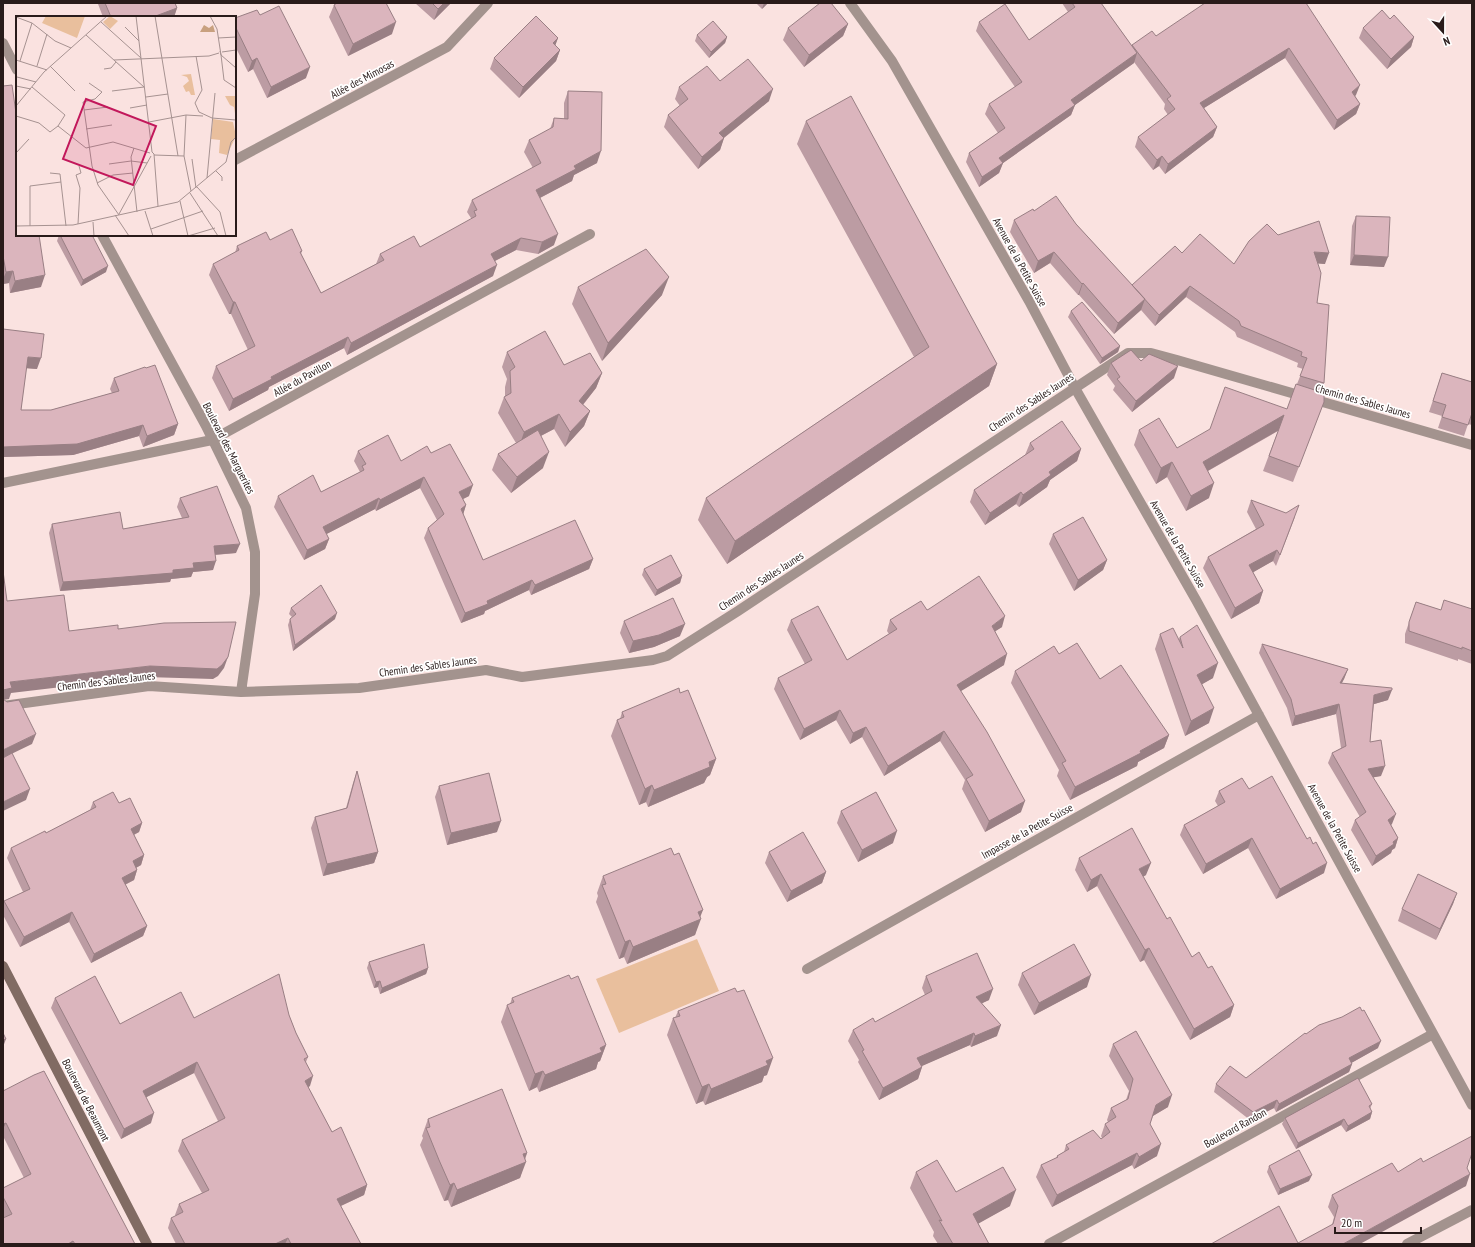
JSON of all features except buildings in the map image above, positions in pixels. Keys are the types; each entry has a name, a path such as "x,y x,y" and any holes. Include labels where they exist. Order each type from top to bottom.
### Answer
{"street":[{"name":"Allée des Mimosas","path":"236,159 447,47 488,3"},
{"name":"Avenue de la Petite Suisse","path":"850,3 892,61 1029,301 1075,388 1196,600 1472,1105"},
{"path":"3,43 16,68"},
{"name":"Allée du Pavillon","path":"3,483 212,440 590,234"},
{"name":"Boulevard des Marguerites","path":"103,236 212,440 246,508 255,552 255,594 241,692"},
{"name":"Chemin des Sables Jaunes","path":"3,706 149,686 241,692 358,688 486,670 522,678 652,660 667,656 738,611 1128,353 1151,353 1472,445"},
{"name":"Impasse de la Petite Suisse","path":"807,969 1259,715"},
{"name":"Boulevard de Beaumont","path":"3,966 147,1244"},
{"name":"Boulevard Randon","path":"1049,1244 1433,1034"},
{"path":"1407,1244 1472,1210"}],"shaded area":[{"path":"697,939 719,991 619,1033 596,979"}]}
